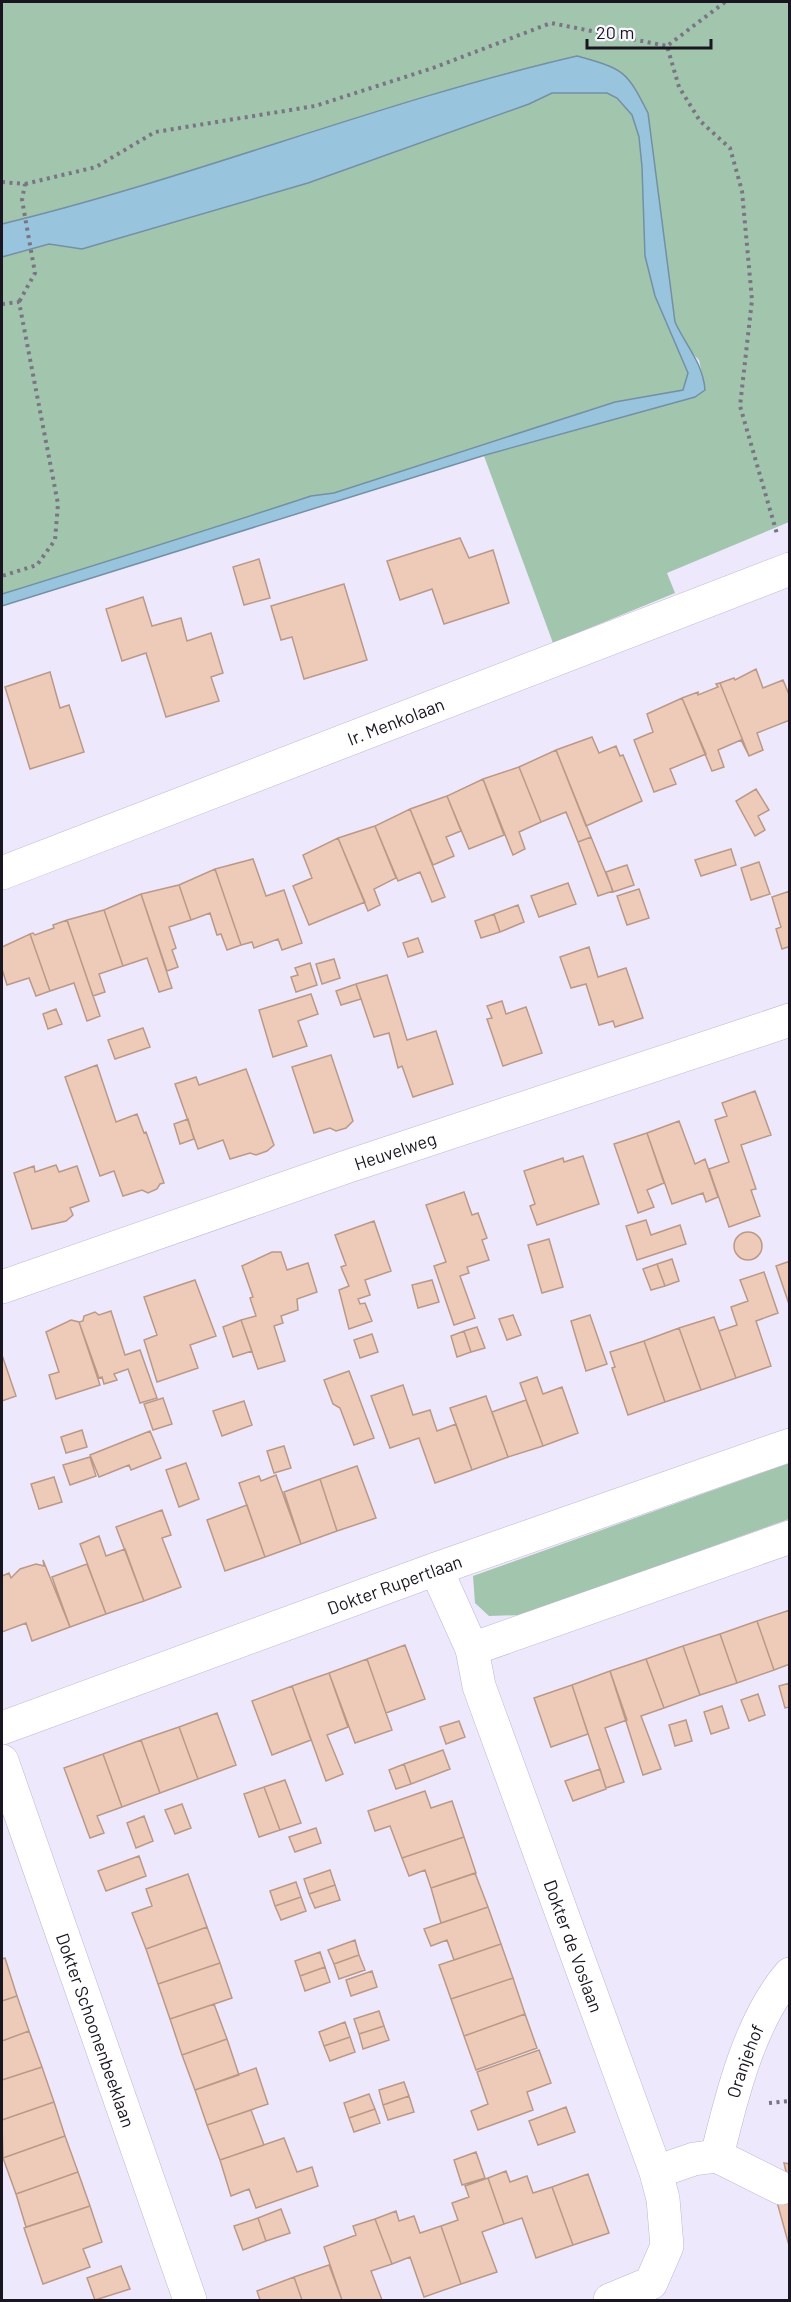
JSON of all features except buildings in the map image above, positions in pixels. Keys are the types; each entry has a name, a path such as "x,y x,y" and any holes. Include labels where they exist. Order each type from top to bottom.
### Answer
{"street":[{"name":"Ir. Menkolaan","path":"2,873 789,569"},
{"name":"Heuvelweg","path":"2,1287 346,1167 789,1020"},
{"name":"Dokter Rupertlaan","path":"2,1728 436,1569 789,1444"},
{"path":"472,1649 789,1537"},
{"name":"Dokter de Voslaan","path":"436,1569 472,1649 479,1686 656,2172 663,2199 667,2246 651,2283 610,2301"},
{"name":"Dokter Schoonenbeeklaan","path":"2,1761 190,2301"},
{"name":"Oranjehof","path":"717,2156 729,2107 754,2036 777,1989 789,1974"},
{"path":"656,2172 694,2160 717,2156 781,2188"}],"path":[{"path":"2,182 26,184 96,167 155,132 315,106 433,68 551,23 667,46 725,2"},
{"path":"667,46 679,87 700,121 730,148 742,191 752,300 740,406 779,538"},
{"path":"2,576 37,565 55,540 58,504 19,302 35,273 35,260 22,200 26,184"},
{"path":"2,304 19,302"}],"green space":[{"path":"2,2 789,2 789,522 667,573 675,593 553,643 484,456 695,397 705,389 699,360 686,347 675,322 648,113 577,56 432,95 146,184 2,224"},
{"path":"581,91 607,93 617,98 632,115 639,137 642,167 645,256 655,296 688,373 683,390 615,402 334,493 311,496 2,594 2,257 49,244 82,249 308,183 529,104 552,93"},
{"path":"789,1463 789,1519 521,1615 489,1616 475,1603 473,1576"}],"water":[{"path":"577,56 604,64 622,73 634,87 648,113 675,322 698,363 705,390 695,397 482,456 2,606 2,594 311,496 334,493 615,402 683,390 688,373 655,296 645,256 639,137 632,115 617,98 607,93 552,93 529,104 308,183 82,249 49,244 2,257 2,224 146,184 432,95"}]}
